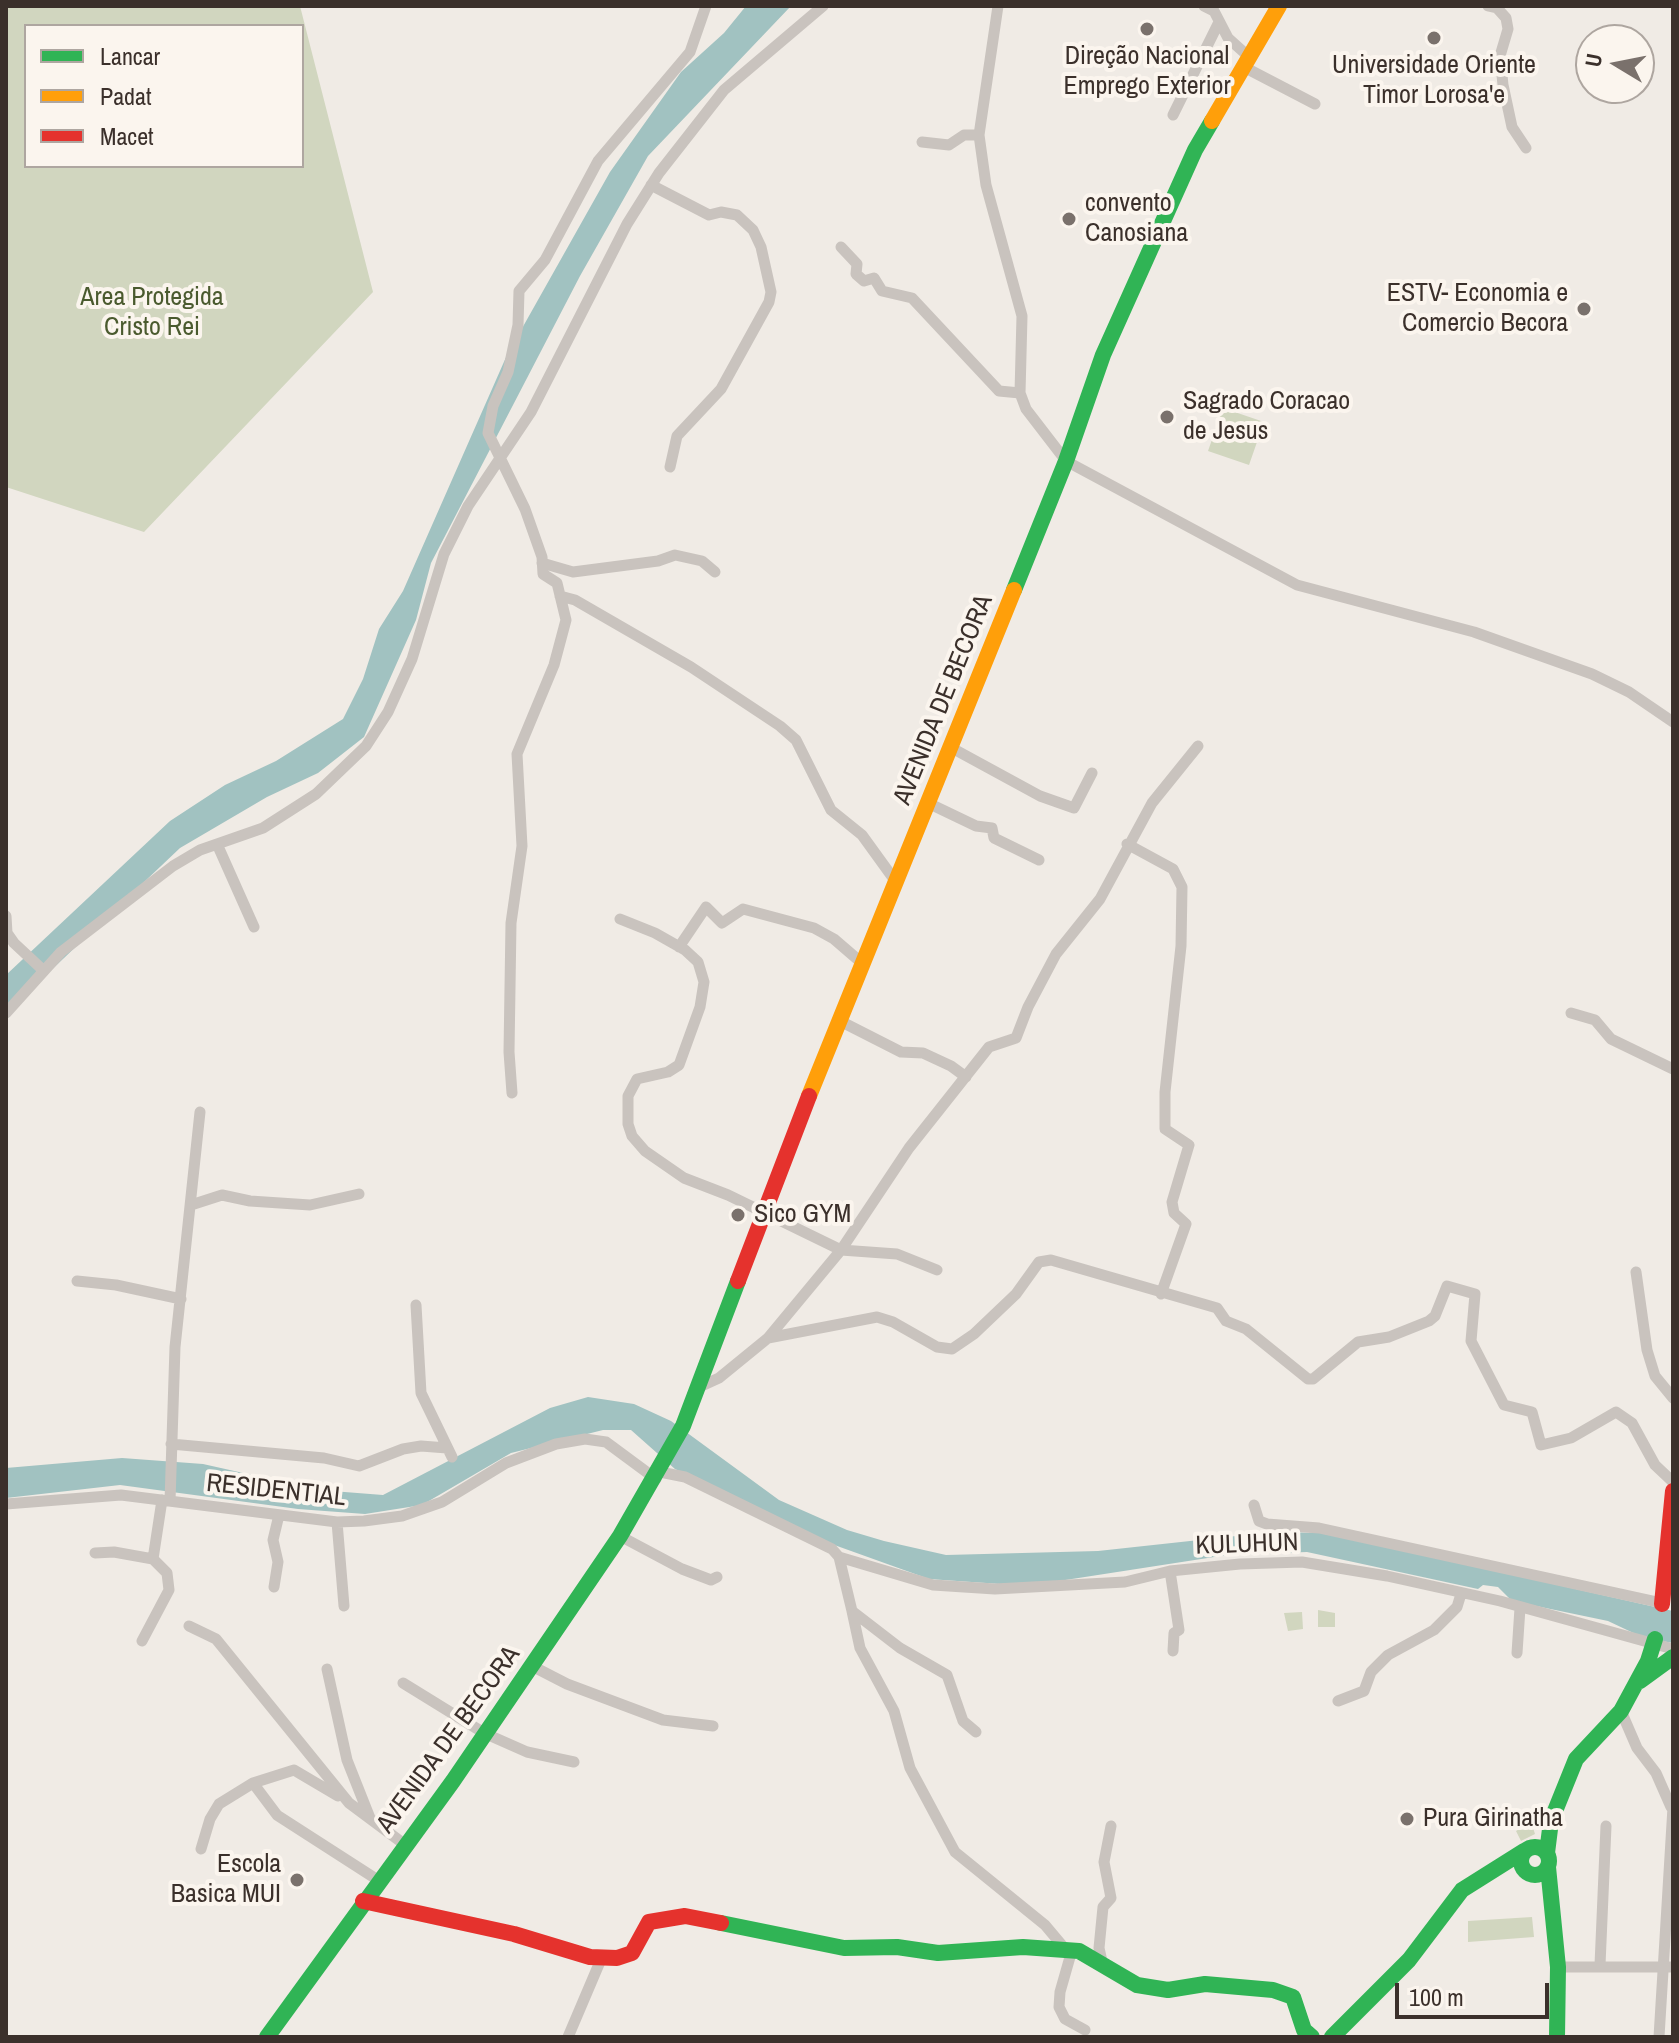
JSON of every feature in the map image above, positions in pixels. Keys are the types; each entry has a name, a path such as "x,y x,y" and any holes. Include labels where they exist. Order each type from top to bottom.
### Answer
{"main road":[{"name":"AVENIDA DE BECORA","path":"267,2037 404,1844 453,1781 532,1666 620,1536 660,1472 683,1426 840,1021 1066,461 1103,355 1195,150 1279,6"},
{"path":"1665,1603 1673,1491"},
{"path":"1489,1871 1541,1874 1538,1854 1576,1759 1621,1711 1636,1685 1654,1641"},
{"path":"1636,1685 1673,1657"},
{"path":"1332,2037 1409,1960 1462,1890 1489,1871 1538,1854"},
{"path":"1538,1854 1521,1865 1549,1896"},
{"path":"1538,1854 1549,1896 1558,1967 1557,2037"},
{"path":"363,1901 462,1921 602,1957 617,1958 632,1953 649,1922 685,1916 844,1948 897,1947 938,1953 1023,1947 1079,1951 1137,1985 1168,1990 1205,1984 1273,1990 1293,1997 1304,2030 1312,2037"}],"street":[{"path":"512,1093 509,1052 511,923 522,846 517,800 517,754 554,665 566,620 557,583 543,574 525,509 488,433 493,406 508,372 518,325 519,291 545,260 598,161 690,52 706,6"},
{"path":"6,1013 61,952 173,866 217,844 263,828 316,794 366,746 388,712 412,659 444,554 468,506 500,456 514,442 627,224 651,185 724,90 823,6"},
{"path":"998,6 979,135 986,185 1022,316 1020,393 1026,409 1066,461 1297,585 1474,632 1578,669 1629,692 1673,722"},
{"path":"1204,6 1214,11 1245,61 1315,104"},
{"path":"1488,6 1497,8 1506,18 1508,29 1500,56 1503,85 1512,127 1526,148"},
{"path":"1173,115 1219,22"},
{"path":"922,142 949,145 964,135 979,135"},
{"path":"651,185 709,215 721,212 737,215 753,230 761,247 771,292 769,302 721,389 677,436 670,467"},
{"path":"841,247 857,264 856,274 864,281 874,278 882,291 912,298 999,391 1020,393"},
{"path":"542,563 573,572 675,555 702,561 715,572"},
{"path":"560,596 575,600 691,667 780,726 796,740 831,810 862,835 896,882"},
{"path":"697,1388 719,1378 768,1338 841,1250 909,1148 989,1047 1016,1038 1028,1007 1056,954 1100,899 1127,844 1152,803 1198,746"},
{"path":"950,747 1040,796 1074,808 1092,773"},
{"path":"928,803 976,826 992,828 994,838 1039,860"},
{"path":"217,844 254,927"},
{"path":"1127,844 1173,869 1182,887 1181,946 1168,1052 1165,1129 1189,1145 1172,1202 1174,1213 1186,1224 1161,1294"},
{"path":"679,947 706,907 722,923 743,909 814,928 834,939 863,964"},
{"path":"6,916 7,933 44,971"},
{"path":"620,919 679,947 698,962 704,982 700,1007 679,1065 668,1072 637,1079 628,1096 628,1124 632,1136 645,1151 684,1178 841,1250 897,1254 937,1270"},
{"path":"1571,1013 1595,1020 1611,1039 1673,1069"},
{"path":"840,1021 901,1052 923,1053 966,1077"},
{"path":"153,1559 167,1499 181,1299 200,1112"},
{"path":"191,1205 222,1195 250,1201 310,1205 359,1194"},
{"path":"768,1338 877,1317 901,1326 937,1347 952,1349 974,1334 1016,1294 1042,1260 1217,1308 1226,1321 1246,1329 1308,1379 1318,1376 1358,1342 1389,1337 1429,1321 1435,1316 1447,1286 1475,1294 1471,1341 1504,1405 1532,1412 1541,1445 1571,1438 1616,1412 1632,1423 1655,1465 1673,1482"},
{"path":"1636,1272 1647,1350 1655,1376 1673,1398"},
{"path":"77,1281 116,1285 181,1299"},
{"path":"171,1450 309,1457 359,1466 396,1451 421,1446 450,1453 421,1393 416,1305"},
{"name":"RESIDENTIAL","path":"6,1504 121,1495 337,1522 402,1516 442,1502 506,1463 575,1440 606,1442 660,1472 685,1477 832,1549 839,1557"},
{"path":"1254,1505 1259,1521 1267,1524 1319,1528 1665,1603"},
{"path":"274,1587 278,1566 273,1540 279,1515"},
{"path":"337,1522 344,1606"},
{"path":"620,1536 682,1569 711,1580 717,1577"},
{"path":"95,1553 114,1552 153,1559 167,1573 170,1585 142,1641"},
{"path":"839,1557 860,1648 894,1711 910,1768 955,1852 1045,1925 1069,1950 1059,2007 1065,2019 1085,2030"},
{"name":"KULUHUN","path":"839,1557 933,1585 995,1589 1125,1582 1170,1571 1302,1562 1387,1576 1586,1622 1673,1649"},
{"path":"1170,1571 1179,1630 1174,1633 1173,1651"},
{"path":"1338,1701 1364,1691 1371,1672 1388,1655 1434,1630 1457,1607 1461,1594"},
{"path":"1517,1653 1520,1608"},
{"path":"852,1611 900,1648 947,1675 963,1721 976,1732"},
{"path":"189,1626 216,1639 349,1803"},
{"path":"532,1666 567,1684 663,1720 713,1726"},
{"path":"327,1669 347,1760 370,1819"},
{"path":"403,1683 484,1733 527,1752 574,1762"},
{"path":"1621,1711 1637,1748 1656,1773 1672,1807 1668,1967 1659,2037"},
{"path":"201,1849 210,1819 219,1804 253,1783 294,1770 349,1803 404,1844"},
{"path":"253,1783 277,1815 378,1880"},
{"path":"1103,1967 1099,1948 1103,1907 1111,1898 1104,1862 1111,1826"},
{"path":"1600,1965 1606,1826"},
{"path":"568,2037 602,1957"},
{"path":"1558,1967 1668,1967"}],"green space":[{"name":"Area Protegida Cristo Rei","path":"6,6 300,6 373,292 144,532 6,487"},
{"path":"1223,408 1264,422 1249,465 1208,451"},
{"path":"1318,1610 1335,1613 1335,1627 1318,1627"},
{"path":"1302,1612 1303,1629 1288,1631 1284,1613"},
{"path":"1523,1813 1529,1815 1535,1834 1521,1841 1516,1831 1526,1825"},
{"path":"1532,1917 1534,1937 1468,1942 1468,1921"}],"water":[{"path":"746,6 791,6 648,156 580,276 431,563 416,620 364,737 318,773 267,797 180,848 6,1013 6,975 170,821 225,785 276,761 343,719 363,679 379,629 403,591 507,355 610,172 681,72 724,33"},
{"path":"588,1397 634,1404 671,1421 779,1500 847,1530 884,1541 946,1555 1098,1551 1273,1532 1328,1533 1673,1611 1673,1643 1644,1638 1608,1621 1512,1601 1498,1587 1483,1585 1478,1589 1307,1552 1227,1555 1059,1581 1000,1584 929,1579 826,1542 675,1469 631,1430 603,1430 511,1453 422,1505 365,1514 298,1509 120,1485 6,1498 6,1468 122,1458 203,1464 319,1490 383,1495 550,1408"}],"traffic: fast":[{"path":"1014,590 1066,461 1103,355 1195,150 1212,121"},
{"path":"267,2037 453,1781 620,1536 683,1426 738,1281"},
{"path":"1547,1853 1551,1821 1576,1759 1621,1711 1648,1661 1655,1639"},
{"path":"1640,1681 1673,1657"},
{"path":"1535,1847 1545,1851 1549,1861 1545,1871 1535,1875 1525,1871 1521,1861 1525,1851 1535,1847"},
{"path":"1332,2037 1409,1960 1462,1890 1524,1851"},
{"path":"1548,1867 1558,1967 1557,2037"},
{"path":"721,1923 844,1948 897,1947 938,1953 1023,1947 1079,1951 1137,1985 1168,1990 1205,1984 1273,1990 1293,1997 1304,2030 1312,2037"}],"traffic: slow":[{"path":"1212,121 1279,6"},
{"path":"809,1096 1014,590"}],"traffic: jam":[{"path":"738,1281 809,1096"},
{"path":"1662,1604 1673,1491"},
{"path":"363,1901 514,1934 590,1957 617,1958 632,1953 649,1922 685,1916 721,1923"}],"place":[{"name":"Direção Nacional Emprego Exterior","path":"1147,29"},
{"name":"Universidade Oriente Timor Lorosa'e","path":"1434,38"},
{"name":"convento Canosiana","path":"1069,219"},
{"name":"ESTV- Economia e Comercio Becora","path":"1584,309"},
{"name":"Sagrado Coracao de Jesus","path":"1167,417"},
{"name":"Sico GYM","path":"738,1215"},
{"name":"Pura Girinatha","path":"1407,1819"},
{"name":"Escola Basica MUI","path":"297,1880"}]}
